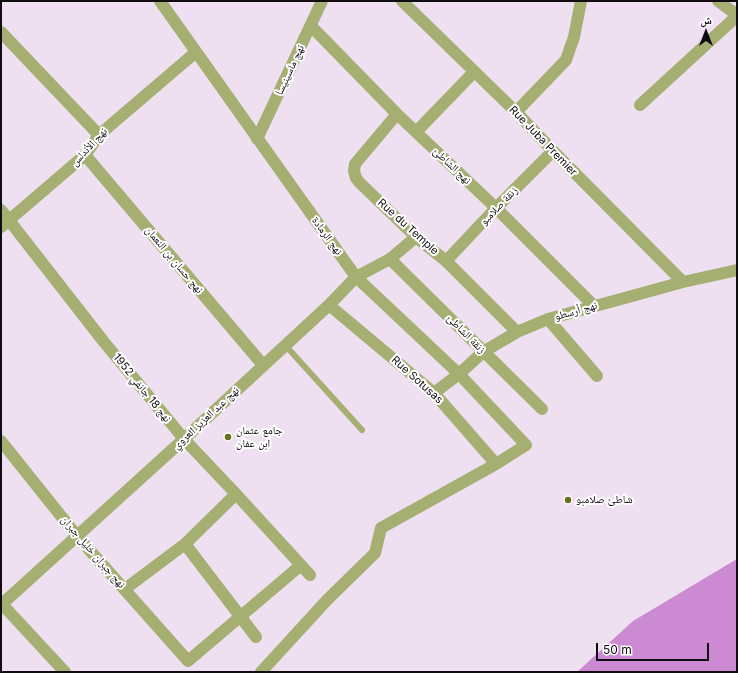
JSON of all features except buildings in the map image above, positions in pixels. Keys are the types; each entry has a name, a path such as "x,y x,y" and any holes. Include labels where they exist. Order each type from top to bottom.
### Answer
{"street":[{"name":"نهج الرمادة","path":"160,1 356,277 459,374 526,445 496,464"},
{"name":"نهج ماسينيسا","path":"257,139 322,1"},
{"name":"Rue Juba Premier","path":"402,1 516,112 683,282"},
{"path":"516,112 566,60 570,52 581,1"},
{"path":"640,105 737,16 718,1"},
{"name":"نهج الشاطئ","path":"311,26 416,132 496,208 594,306"},
{"path":"1,32 99,135"},
{"name":"نهج الأندلس","path":"5,223 85,155 99,135 196,52"},
{"path":"416,132 474,72"},
{"name":"Rue du Temple","path":"398,114 363,153 354,170 356,178 416,237 446,261 517,332"},
{"name":"زنقة صلامبو","path":"446,261 553,151"},
{"name":"نهج حسان بن النعمان","path":"85,155 263,365"},
{"name":"نهج 18 جانفي 1952","path":"1,210 5,223 184,439 310,575"},
{"name":"نهج عبد العزيز العروي","path":"1,604 184,439 329,305 356,277 390,259 416,237"},
{"name":"زنقة الشاطئ","path":"390,259 542,409"},
{"name":"نهج أرسطو","path":"434,393 459,374 483,352 517,332 548,319 683,282 737,270"},
{"name":"Rue Sotusas","path":"329,305 434,393 496,464"},
{"path":"548,319 597,376"},
{"name":"نهج جبران خليل جبران","path":"1,441 77,536 188,661 241,616"},
{"path":"261,672 327,600 376,553 381,528 496,464"},
{"path":"125,589 185,544 236,494"},
{"path":"185,544 256,637"},
{"path":"241,616 301,564"},
{"path":"1,604 65,672"}],"lane":[{"path":"285,345 362,430"}],"shaded area":[{"path":"737,559 737,672 577,672 633,621"}],"place":[{"name":"جامع عثمان ابن عفان","path":"228,437"},
{"name":"شاطئ صلامبو","path":"568,500"}]}
